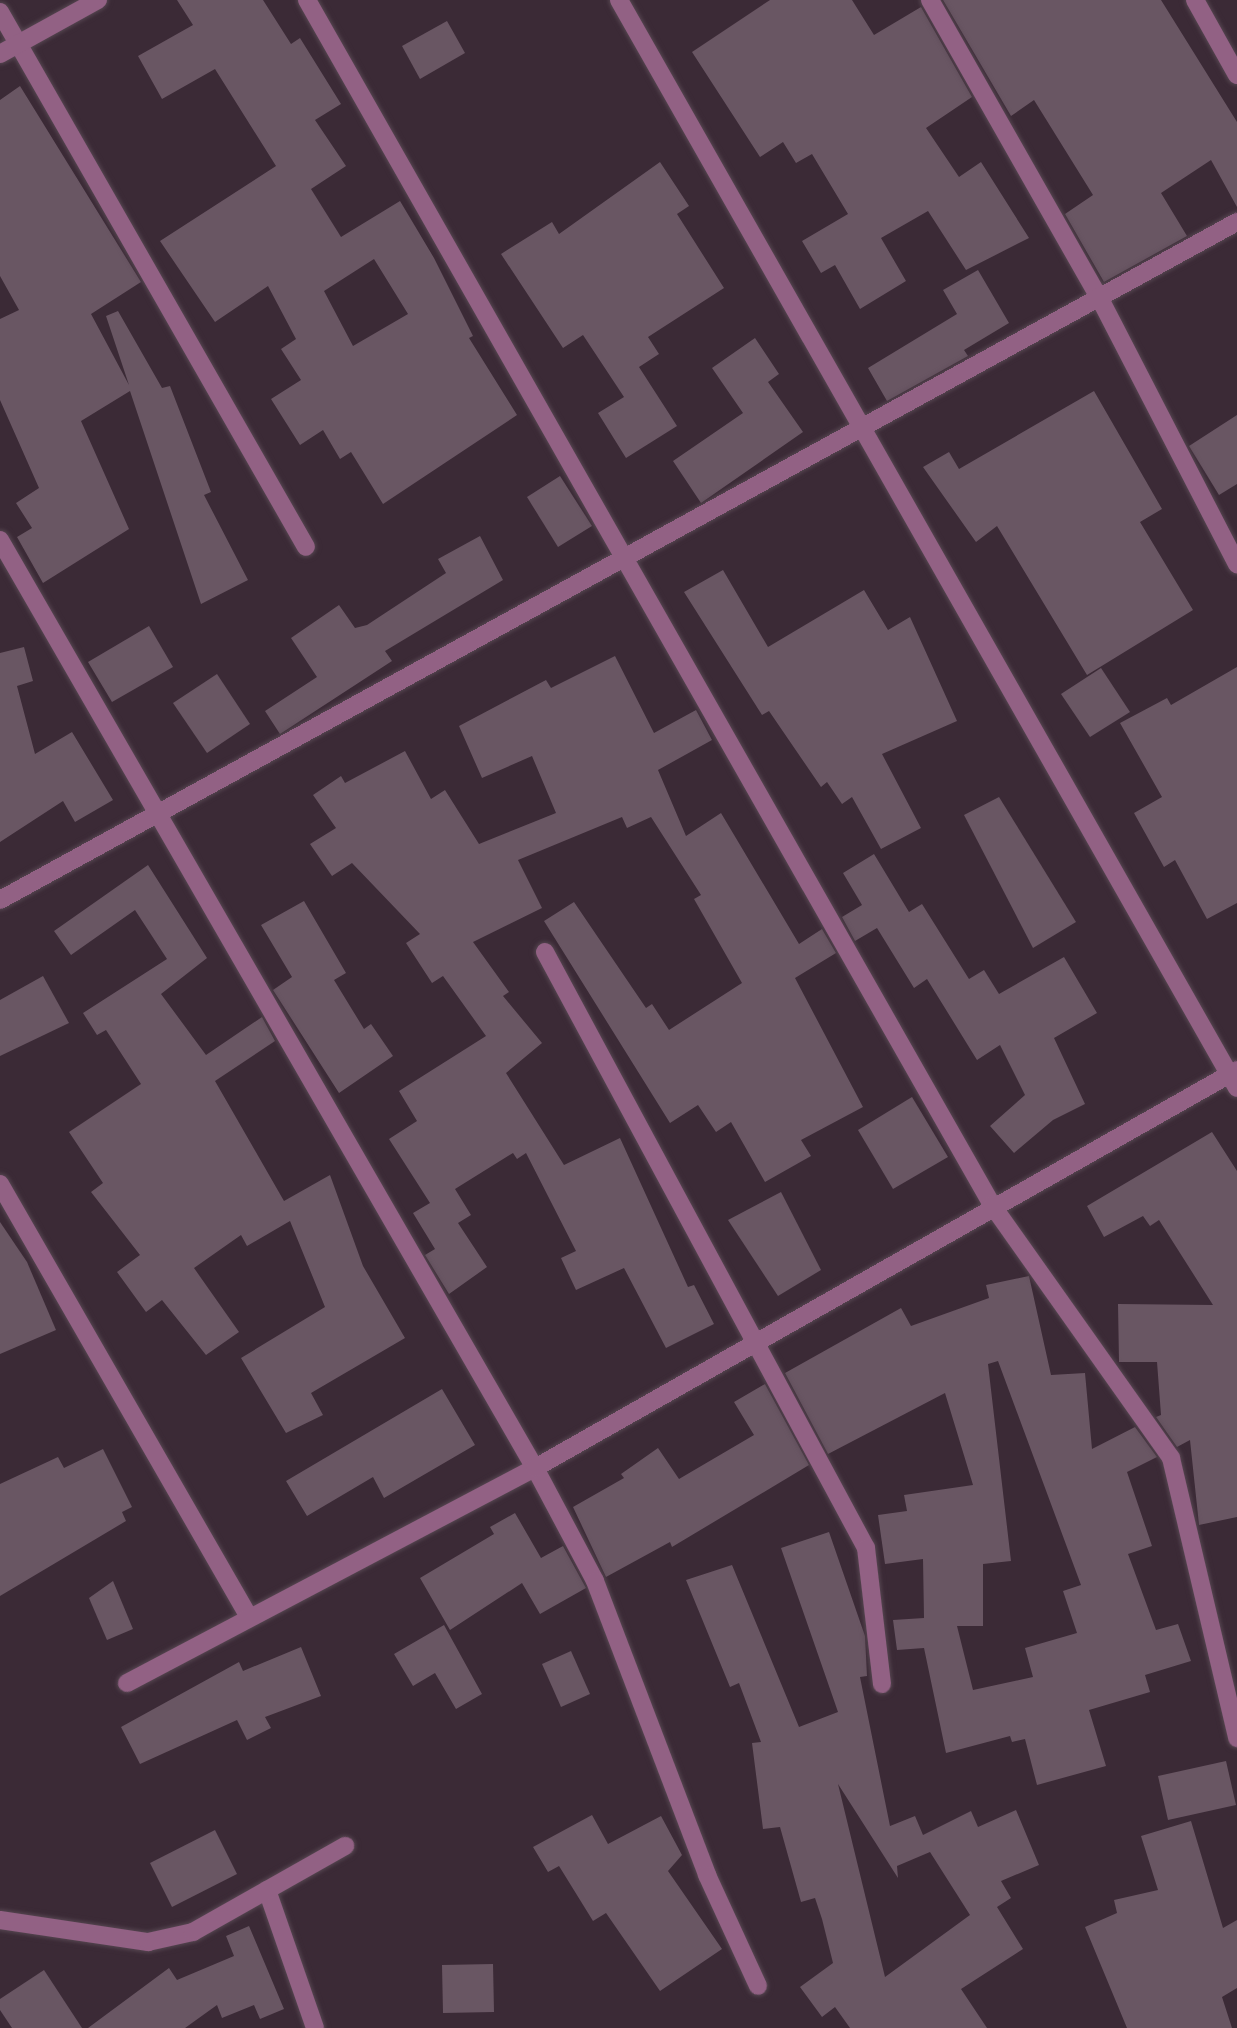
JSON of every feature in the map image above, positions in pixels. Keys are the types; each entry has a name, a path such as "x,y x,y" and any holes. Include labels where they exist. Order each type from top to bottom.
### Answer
{"street":[{"path":"0,54 98,0"},
{"path":"307,0 992,1205 1171,1458 1237,1738"},
{"path":"127,1683 247,1616 535,1468 992,1205 1235,1077 619,0"},
{"path":"930,0 1099,297 1237,564"},
{"path":"1195,0 1237,75"},
{"path":"0,12 306,547"},
{"path":"0,900 1237,222"},
{"path":"0,540 535,1468 594,1581 707,1875 758,1986"},
{"path":"545,952 757,1339 866,1548 882,1684"},
{"path":"0,1184 247,1616"},
{"path":"0,1920 148,1942 193,1932 345,1846"},
{"path":"267,1890 315,2028"}],"building":[{"path":"177,0 263,0 291,44 300,38 341,104 315,120 346,166 311,189 341,237 400,201 434,258 473,336 469,338 517,415 383,504 351,452 340,459 323,430 300,445 271,399 301,380 281,349 296,339 268,286 215,322 160,241 276,166 215,69 162,99 138,56 193,25","holes":["374,259 408,314 353,346 324,291"]},
{"path":"770,0 852,0 874,35 921,7 972,97 926,128 959,177 981,162 1029,238 966,270 928,211 881,238 906,281 860,309 835,265 821,273 802,241 848,214 812,154 796,163 783,142 760,157 692,52"},
{"path":"943,0 1161,0 1237,122 1237,207 1211,160 1161,193 1187,236 1104,282 1065,214 1093,195 1034,100 1011,116"},
{"path":"447,21 465,53 420,79 402,46"},
{"path":"20,86 141,282 91,314 129,385 106,316 118,311 162,388 170,386 211,492 204,495 248,580 201,604 130,391 81,421 129,529 43,583 17,537 32,528 16,503 39,488 0,400 0,319 19,310 0,276 0,100"},
{"path":"660,162 689,206 677,214 724,288 648,337 659,354 639,367 677,426 626,458 598,413 624,397 583,335 563,348 501,254 552,222 559,234"},
{"path":"978,270 1009,323 964,350 968,356 887,401 868,368 957,314 943,290"},
{"path":"755,338 779,374 768,382 803,432 701,503 673,461 743,413 712,368"},
{"path":"1094,391 1162,509 1140,522 1193,610 1087,675 997,526 976,542 923,467 949,452 959,469"},
{"path":"1237,415 1237,484 1219,495 1189,446"},
{"path":"560,476 592,526 558,547 527,497"},
{"path":"480,536 503,580 385,651 392,661 280,734 265,711 317,677 291,638 339,605 355,628 367,625 446,573 438,559"},
{"path":"723,570 768,647 864,590 888,630 910,617 957,721 882,754 921,828 881,849 852,797 842,804 827,782 821,787 769,711 762,715 684,592"},
{"path":"149,626 173,667 112,702 88,662"},
{"path":"24,647 33,681 17,686 35,754 72,732 113,800 75,822 63,801 0,842 0,653"},
{"path":"615,656 654,733 696,710 712,740 658,770 686,836 721,813 799,944 822,929 836,953 795,978 863,1107 801,1140 811,1156 765,1182 731,1122 716,1132 698,1105 670,1123 544,921 574,902 646,1008 652,1004 669,1030 742,983 694,899 701,895 651,817 627,828 622,817 518,860 542,908 473,942 509,992 503,996 542,1043 506,1073 564,1165 620,1138 688,1287 694,1285 714,1324 666,1348 624,1268 576,1290 561,1258 576,1251 526,1153 517,1159 513,1153 455,1189 471,1215 458,1223 487,1267 449,1294 425,1255 435,1249 413,1213 430,1203 389,1139 417,1121 399,1091 486,1036 443,976 432,983 406,943 420,934 352,863 332,876 310,844 336,828 313,795 341,776 345,783 405,751 431,799 445,790 479,844 556,813 532,756 482,778 459,726 546,680 551,688"},
{"path":"1237,667 1237,903 1207,919 1175,860 1164,867 1134,813 1162,797 1120,723 1167,698 1171,705"},
{"path":"1101,668 1130,712 1090,737 1061,694"},
{"path":"217,674 250,724 207,753 173,703"},
{"path":"999,797 1076,922 1033,948 964,815"},
{"path":"874,854 909,912 922,904 969,979 984,970 999,994 1064,957 1097,1013 1054,1038 1085,1104 1053,1120 1014,1153 990,1126 1025,1095 1000,1045 977,1060 927,979 914,988 877,928 855,941 842,917 862,905 843,873"},
{"path":"148,865 207,958 161,994 206,1055 262,1017 275,1041 215,1081 284,1201 330,1175 363,1266 405,1338 311,1393 323,1415 286,1433 241,1358 325,1307 290,1221 247,1246 241,1235 194,1268 239,1332 206,1355 162,1300 146,1312 117,1272 140,1255 91,1192 103,1183 69,1132 141,1084 106,1030 97,1035 83,1013 167,959 135,910 71,955 54,931"},
{"path":"304,901 346,973 334,980 364,1029 371,1024 393,1056 339,1093 273,990 292,977 261,925"},
{"path":"43,976 69,1023 0,1056 0,1000"},
{"path":"912,1097 948,1157 893,1189 858,1130"},
{"path":"1212,1132 1237,1171 1237,1517 1199,1525 1190,1440 1177,1447 1156,1417 1161,1415 1157,1362 1119,1362 1118,1304 1213,1305 1159,1220 1150,1226 1143,1216 1104,1237 1087,1206"},
{"path":"781,1192 821,1270 778,1296 728,1220"},
{"path":"0,1222 27,1262 56,1330 0,1354"},
{"path":"1029,1276 1051,1375 1085,1373 1092,1449 1135,1427 1157,1457 1127,1472 1152,1546 1128,1554 1156,1630 1178,1624 1191,1661 1145,1675 1150,1692 1089,1710 1106,1766 1037,1785 1025,1739 1012,1742 1010,1736 946,1753 924,1648 897,1650 893,1620 924,1618 923,1559 885,1564 878,1515 907,1511 904,1495 973,1485 945,1393 828,1454 785,1373 901,1308 911,1326 989,1298 986,1285","holes":["998,1361 1081,1585 1063,1591 1077,1633 1025,1648 1033,1677 973,1690 957,1626 983,1626 983,1564 1011,1561 988,1364"]},
{"path":"765,1384 809,1465 672,1547 670,1542 606,1577 573,1507 624,1478 621,1474 658,1448 679,1479 754,1435 734,1402"},
{"path":"442,1389 475,1445 384,1498 373,1477 307,1516 286,1481"},
{"path":"103,1449 132,1507 122,1512 126,1521 0,1596 0,1484 58,1457 64,1468"},
{"path":"515,1513 541,1558 563,1546 586,1588 540,1614 522,1583 450,1630 420,1578 494,1534 490,1527"},
{"path":"829,1532 865,1636 867,1676 860,1677 890,1826 915,1816 923,1835 971,1811 978,1827 1016,1810 1039,1865 1001,1881 1011,1898 997,1907 1023,1949 961,1989 987,2028 850,2028 835,2007 822,2017 800,1987 833,1963 822,1919 815,1898 801,1902 780,1827 763,1829 752,1743 761,1742 739,1683 730,1687 686,1580 732,1565 799,1727 838,1712 781,1548","holes":["838,1784 898,1878 897,1866 930,1852 970,1915 885,1977"]},
{"path":"113,1581 133,1629 107,1640 89,1598"},
{"path":"444,1625 482,1694 456,1709 435,1673 413,1686 394,1654"},
{"path":"301,1647 321,1696 265,1717 271,1728 247,1740 237,1720 140,1764 121,1727 239,1662 243,1671"},
{"path":"571,1651 590,1694 561,1707 542,1664"},
{"path":"1226,1761 1236,1805 1168,1820 1158,1776"},
{"path":"592,1815 608,1844 661,1816 682,1855 668,1871 722,1949 660,1991 606,1913 593,1921 559,1866 548,1872 533,1847"},
{"path":"1191,1821 1223,1928 1237,1920 1237,1988 1222,1997 1232,2028 1127,2028 1085,1927 1117,1913 1114,1900 1158,1890 1141,1836"},
{"path":"215,1830 237,1874 172,1907 150,1863"},
{"path":"249,1926 284,2009 260,2019 254,2005 222,2018 217,2005 185,2028 88,2028 169,1968 177,1980 234,1956 226,1936"},
{"path":"493,1964 494,2012 443,2013 442,1965"},
{"path":"44,1970 82,2028 12,2028 0,2010 0,1999"}]}
